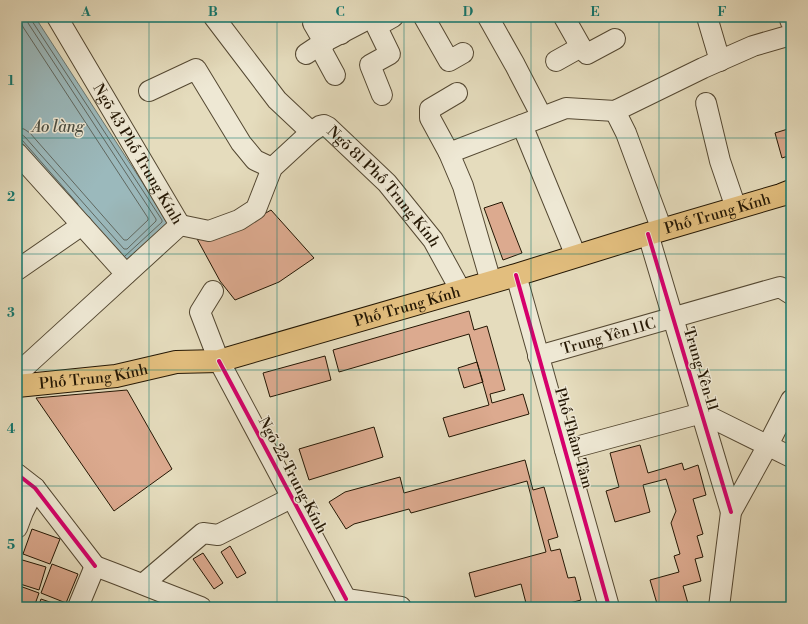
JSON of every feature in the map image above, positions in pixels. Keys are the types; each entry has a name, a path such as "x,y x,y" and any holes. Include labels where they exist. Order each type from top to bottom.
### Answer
{"main road":[{"name":"Phố Trung Kính","path":"17,386 116,376 176,362 219,362 516,275 736,208 788,196"}],"street":[{"name":"Ngõ 43 Phố Trung Kính","path":"17,374 180,225 57,17"},
{"name":"Ngõ 81 Phố Trung Kính","path":"214,17 277,100 311,132 322,125 328,127 387,183 433,240 461,291"},
{"path":"424,17 449,61 463,53"},
{"path":"488,17 542,118"},
{"path":"564,17 586,54 615,39"},
{"path":"708,17 720,61"},
{"path":"789,17 791,22"},
{"path":"306,54 327,29 378,19 390,54 370,65 382,95"},
{"path":"327,29 322,51 335,75"},
{"path":"448,153 566,108 615,111 703,68 753,46 791,35"},
{"path":"556,61 581,47"},
{"path":"149,91 196,69 241,143 255,160 272,168"},
{"path":"456,93 430,109 430,118 463,186 491,282"},
{"path":"706,102 720,161 736,208"},
{"name":"Trung Yên 11","path":"615,111 626,133 656,232 673,317 731,512"},
{"path":"522,125 576,256"},
{"path":"180,225 209,231 239,220 256,209 272,168 311,132"},
{"path":"17,153 126,274"},
{"path":"17,270 82,225"},
{"name":"Phố Thâm Tâm","path":"516,275 609,607"},
{"name":"Trung Yên 11C","path":"538,356 780,287 791,294"},
{"name":"Ngõ 22 Trung Kính","path":"213,291 200,312 219,362 291,498 344,603"},
{"path":"719,607 731,512 791,400"},
{"path":"565,450 702,413 791,457"},
{"path":"17,474 35,488 95,566 144,584 164,600 202,607"},
{"path":"17,528 35,488"},
{"path":"144,584 203,533 218,535 291,498"},
{"path":"78,607 95,566"},
{"path":"344,603 400,607"}],"water":[{"name":"Ao làng","path":"17,17 35,17 168,222 124,263 17,141"}],"building":[{"path":"791,128 791,155 782,158 775,133"},
{"path":"502,202 522,253 503,260 484,208"},
{"path":"271,210 314,258 279,282 235,300 220,281 196,237 252,221"},
{"path":"469,311 474,330 487,326 505,390 490,394 492,403 523,394 529,414 449,437 443,418 489,405 469,334 339,372 333,350"},
{"path":"325,356 331,380 270,397 263,373"},
{"path":"477,362 483,382 464,388 458,368"},
{"path":"127,390 172,469 114,511 36,398"},
{"path":"374,427 383,457 309,480 299,449"},
{"path":"640,445 648,473 682,463 684,470 698,465 706,495 693,499 703,534 697,536 703,557 695,559 701,581 683,586 689,607 658,607 650,580 679,572 674,556 680,554 671,523 676,511 666,479 643,485 650,512 615,522 606,491 619,487 610,453"},
{"path":"525,460 533,490 544,487 558,537 548,540 551,551 560,549 568,578 575,577 581,600 555,607 527,607 521,584 475,597 469,573 546,552 527,481 411,513 409,509 354,524 346,529 329,502 345,492 400,477 404,493"},
{"path":"32,529 60,539 50,564 23,554"},
{"path":"230,546 246,573 237,578 221,552"},
{"path":"203,553 223,583 214,589 193,559"},
{"path":"19,559 46,567 39,590 17,583 17,565"},
{"path":"52,564 78,574 66,603 41,593"},
{"path":"17,585 39,593 34,607 17,607"},
{"path":"41,599 64,607 38,607"}],"cycle path":[{"path":"648,234 731,512"},
{"path":"516,275 609,607"},
{"path":"219,361 346,599"},
{"path":"17,474 35,488 95,566"}]}
